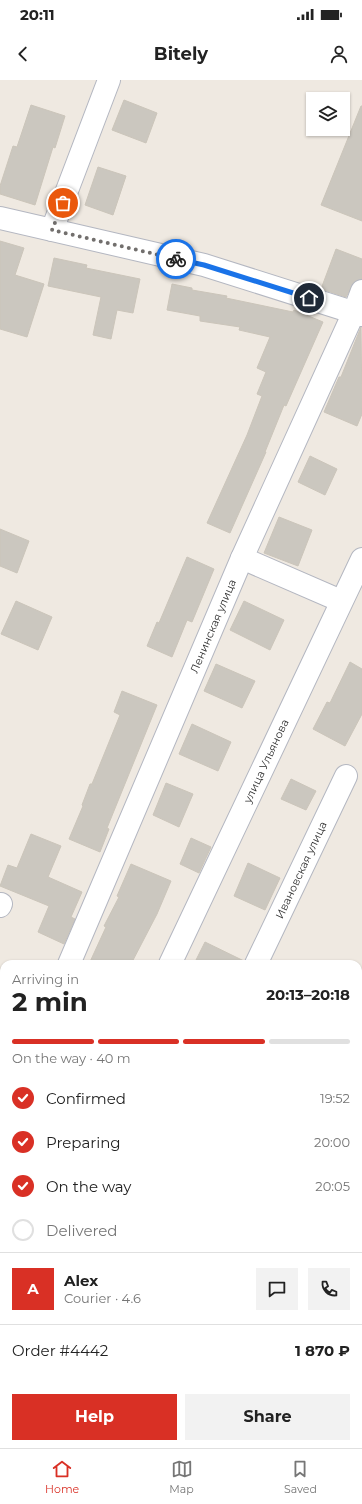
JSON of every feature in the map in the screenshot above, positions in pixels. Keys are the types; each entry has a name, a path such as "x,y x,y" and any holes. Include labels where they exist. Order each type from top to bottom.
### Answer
{"street":[{"path":"52,230 109,80"},
{"path":"0,218 204,265 358,314"},
{"name":"Ленинская улица","path":"71,960 242,558 358,314 362,291"},
{"path":"242,558 341,601"},
{"name":"улица Ульянова","path":"172,960 362,558"},
{"name":"Ивановская улица","path":"258,960 346,776"}],"building":[{"path":"124,100 157,113 146,143 112,130"},
{"path":"31,105 65,116 55,148 53,147 35,205 0,194 0,186 13,146 17,147"},
{"path":"362,106 362,221 321,205"},
{"path":"98,167 126,176 113,215 85,205"},
{"path":"0,241 24,248 15,275 44,284 27,337 0,329"},
{"path":"336,249 362,259 362,279 354,282 346,297 321,289"},
{"path":"54,258 87,265 86,268 140,279 133,313 117,310 111,339 93,335 101,297 48,286"},
{"path":"172,284 192,288 192,290 227,296 226,298 293,312 294,310 323,322 286,406 284,405 266,452 230,533 207,523 247,435 262,396 257,394 266,372 257,368 270,337 239,330 240,327 200,321 200,316 167,310"},
{"path":"361,327 362,414 357,426 324,412 339,377 341,377"},
{"path":"310,456 337,469 325,495 298,482"},
{"path":"279,517 312,530 298,566 264,553"},
{"path":"0,529 29,541 17,573 0,566"},
{"path":"187,557 214,569 192,622 187,620 172,657 147,646 157,622 159,623"},
{"path":"16,601 52,617 38,650 1,634"},
{"path":"244,601 284,620 270,650 230,630"},
{"path":"350,662 362,669 362,714 345,746 313,729 327,702 330,703"},
{"path":"216,664 255,681 242,708 204,691"},
{"path":"122,691 157,705 107,828 109,829 100,852 69,839 83,806 82,805 90,784 92,784 120,715 114,712"},
{"path":"192,724 231,742 218,771 179,754"},
{"path":"291,779 316,791 306,810 281,799"},
{"path":"166,783 193,794 179,827 153,815"},
{"path":"31,834 61,846 48,877 82,892 71,917 75,919 64,944 38,932 49,906 0,886 8,865 17,868"},
{"path":"191,838 211,847 199,873 180,864"},
{"path":"248,863 280,878 265,910 234,896"},
{"path":"131,864 171,881 157,914 133,960 91,960 106,927 104,926 119,897 117,896"},
{"path":"205,942 242,960 196,960"}],"way so far":[{"path":"63,203 52,230 176,259"}],"route":[{"path":"176,259 204,265 309,298"}]}
